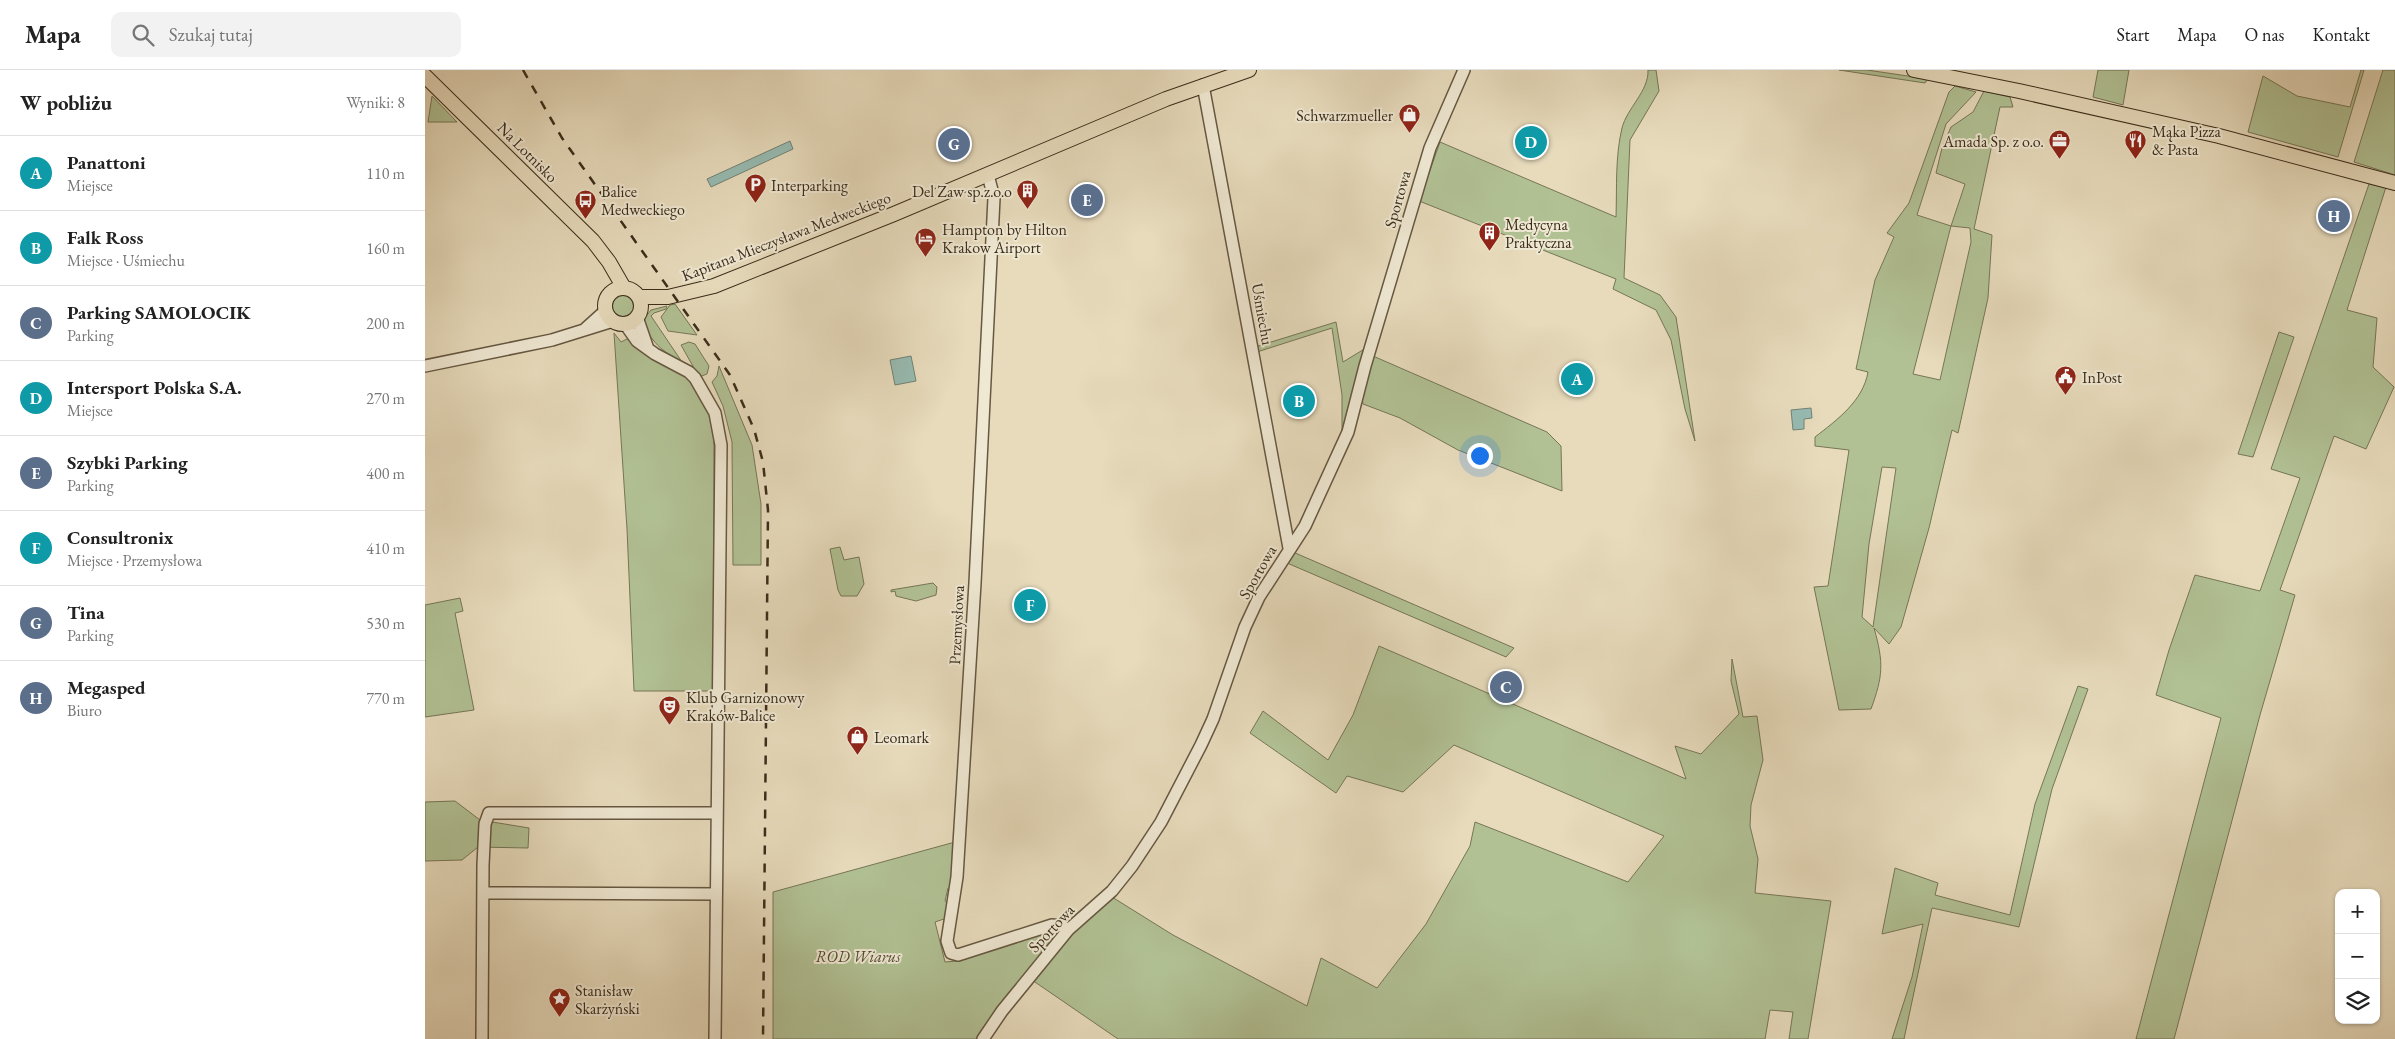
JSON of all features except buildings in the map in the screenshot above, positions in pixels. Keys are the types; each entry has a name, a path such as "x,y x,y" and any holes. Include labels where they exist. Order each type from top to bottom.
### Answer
{"main road":[{"name":"Kapitana Mieczysława Medweckiego","path":"627,313 668,297 714,286 894,214 1203,85 1249,70"},
{"path":"1914,70 2029,93 2219,136 2395,183"},
{"name":"Na Lotnisko","path":"425,76 573,220 603,256 618,289"},
{"path":"618,289 635,292 627,313 605,300 618,289"}],"street":[{"name":"Sportowa","path":"983,1039 1002,1011 1068,930 1112,891 1145,848 1161,822 1213,719 1245,628 1259,597 1305,526 1348,432 1365,366 1429,148 1464,70"},
{"name":"Uśmiechu","path":"1203,85 1238,267 1285,542 1289,548"},
{"name":"Przemysłowa","path":"988,175 994,198 975,583 957,877 947,941 951,953 958,955 1052,926 1059,925 1068,930"},
{"path":"425,366 516,349 584,330 627,313 637,341 647,346 655,354 689,372 695,378 715,413 721,445 715,1039"},
{"path":"482,1039 485,824 489,813 717,813"},
{"path":"483,893 716,894"}],"green space":[{"path":"1648,70 1656,70 1659,91 1630,140 1624,278 1660,295 1676,317 1695,441 1685,409 1671,340 1656,310 1613,289 1616,279 1419,201 1440,142 1616,217 1617,161 1622,128 1628,113 1642,92"},
{"path":"1839,70 1867,70 1928,79 1925,83"},
{"path":"2098,70 2129,70 2123,105 2093,97"},
{"path":"2361,70 2364,70 2338,157 2248,132 2263,76 2297,96 2350,107"},
{"path":"2383,70 2395,70 2395,175 2354,162"},
{"path":"1955,86 1976,92 1946,124 1917,215 1951,226 1965,184 1936,173 1942,148 1951,127 1973,112 1984,91 2010,97 2013,107 2000,107 1974,229 1992,235 1988,298 1958,433 1952,430 1929,528 1901,627 1889,644 1874,628 1881,660 1881,669 1871,709 1839,710 1814,587 1828,586 1849,450 1815,446 1815,437 1848,409 1861,392 1865,382 1868,372 1856,369 1875,280 1894,237 1887,233 1909,203 1949,92","holes":["1951,226 1970,228 1971,242 1940,380 1913,374","1882,467 1896,468 1873,627 1862,617 1869,544"]},
{"path":"432,96 457,122 428,122"},
{"path":"2369,184 2386,187 2347,310 2377,318 2373,367 2394,387 2366,449 2334,436 2280,590 2295,595 2260,715 2174,1039 2136,1039 2221,718 2156,695 2169,650 2195,575 2260,591 2300,478 2271,469"},
{"path":"623,294 628,295 634,301 634,311 628,317 623,318 618,317 612,311 611,306 612,301 618,295"},
{"path":"675,304 697,335 668,331 661,317 670,305"},
{"path":"667,306 666,309 651,316 682,362 668,354 653,340 643,320 651,310"},
{"path":"1336,322 1343,362 1366,348 1342,442 1342,395 1332,328 1257,352 1255,347"},
{"path":"2279,332 2294,337 2253,457 2238,454"},
{"path":"614,333 621,342 629,338 645,353 691,381 703,397 714,426 714,691 634,691 627,529"},
{"path":"689,342 695,344 709,366 707,374 699,377 681,345"},
{"path":"1373,356 1547,432 1561,446 1562,491 1458,450 1400,418 1363,404 1362,398"},
{"path":"719,366 752,445 761,504 761,565 733,565 732,442 723,406 712,382 717,376"},
{"path":"840,547 844,560 859,557 864,584 857,596 841,596 838,590 830,549"},
{"path":"1293,552 1514,648 1506,657 1287,563"},
{"path":"933,583 937,587 936,595 916,601 896,596 895,591 891,592 891,590"},
{"path":"460,598 463,611 455,613 474,710 425,717 425,605"},
{"path":"1379,646 1686,779 1675,746 1701,754 1739,714 1731,681 1732,659 1743,717 1757,716 1763,760 1751,805 1750,826 1758,859 1755,893 1831,901 1808,1039 1789,1039 1793,1012 1770,1010 1765,1039 1118,1039 1032,980 1068,937 1112,897 1173,935 1307,1006 1321,958 1377,988 1426,924 1470,846 1475,822 1628,882 1664,836 1454,745 1403,792 1347,776 1336,793 1250,733 1263,711 1328,760 1353,715"},
{"path":"2078,686 2088,689 2052,789 2019,927 1932,908 1904,1039 1892,1039 1912,977 1923,924 1882,934 1895,868 1938,883 1935,895 2010,915 2035,804"},
{"path":"455,801 480,820 529,828 528,848 478,847 462,860 425,861 425,802"},
{"name":"ROD Wiarus","path":"955,842 952,888 948,888 945,901 949,904 947,918 935,922 945,962 957,961 1047,930 1053,929 1056,933 980,1039 773,1039 773,892"}],"water":[{"path":"790,141 793,149 711,187 707,179"},
{"path":"911,356 916,381 895,385 890,360"},
{"path":"1811,408 1812,418 1804,419 1804,429 1793,430 1791,410"}],"railway":[{"path":"523,70 562,138 730,375 754,429 763,462 768,510 763,1039"}],"place":[{"name":"Schwarzmueller","path":"1409,134"},
{"name":"Intersport Polska S.A.","path":"1531,142"},
{"name":"Tina","path":"954,144"},
{"name":"Mąka Pizza & Pasta","path":"2136,159"},
{"name":"Amada Sp. z o.o.","path":"2060,160"},
{"name":"Szybki Parking","path":"1087,200"},
{"name":"Interparking","path":"755,204"},
{"name":"Del Zaw sp.z.o.o","path":"1028,210"},
{"name":"Megasped","path":"2334,216"},
{"name":"Balice Medweckiego","path":"585,219"},
{"name":"Medycyna Praktyczna","path":"1489,252"},
{"name":"Hampton by Hilton Krakow Airport","path":"926,257"},
{"name":"Panattoni","path":"1577,379"},
{"name":"InPost","path":"2066,396"},
{"name":"Falk Ross","path":"1299,401"},
{"name":"Consultronix","path":"1030,605"},
{"name":"Parking SAMOLOCIK","path":"1506,687"},
{"name":"Klub Garnizonowy Kraków-Balice","path":"670,725"},
{"name":"Leomark","path":"858,756"},
{"name":"Stanisław Skarżyński","path":"559,1018"}]}
